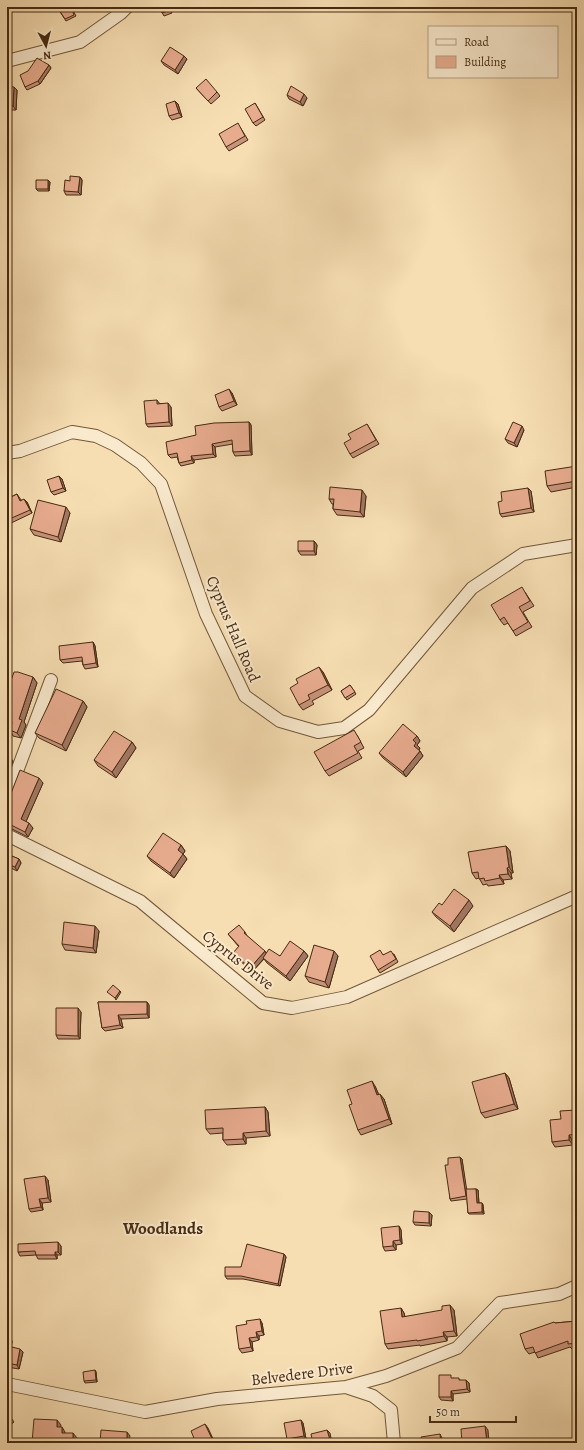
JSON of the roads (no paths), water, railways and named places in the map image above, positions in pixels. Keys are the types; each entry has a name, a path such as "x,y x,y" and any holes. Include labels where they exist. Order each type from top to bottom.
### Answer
{"street":[{"path":"7,61 80,42 121,13 127,7"},
{"name":"Cyprus Hall Road","path":"7,453 20,451 72,432 96,436 115,445 141,463 161,484 206,614 245,696 280,721 318,732 344,728 369,710 472,588 523,554 577,545"},
{"path":"7,798 51,680"},
{"name":"Cyprus Drive","path":"7,835 140,901 263,1002 292,1008 347,997 577,896"},
{"name":"Belvedere Drive","path":"7,1384 145,1412 217,1399 346,1387 386,1376 457,1348 500,1303 559,1294 577,1286"},
{"path":"346,1387 372,1396 391,1410 394,1443"}],"district":[{"name":"Woodlands","path":"163,1228"}]}
